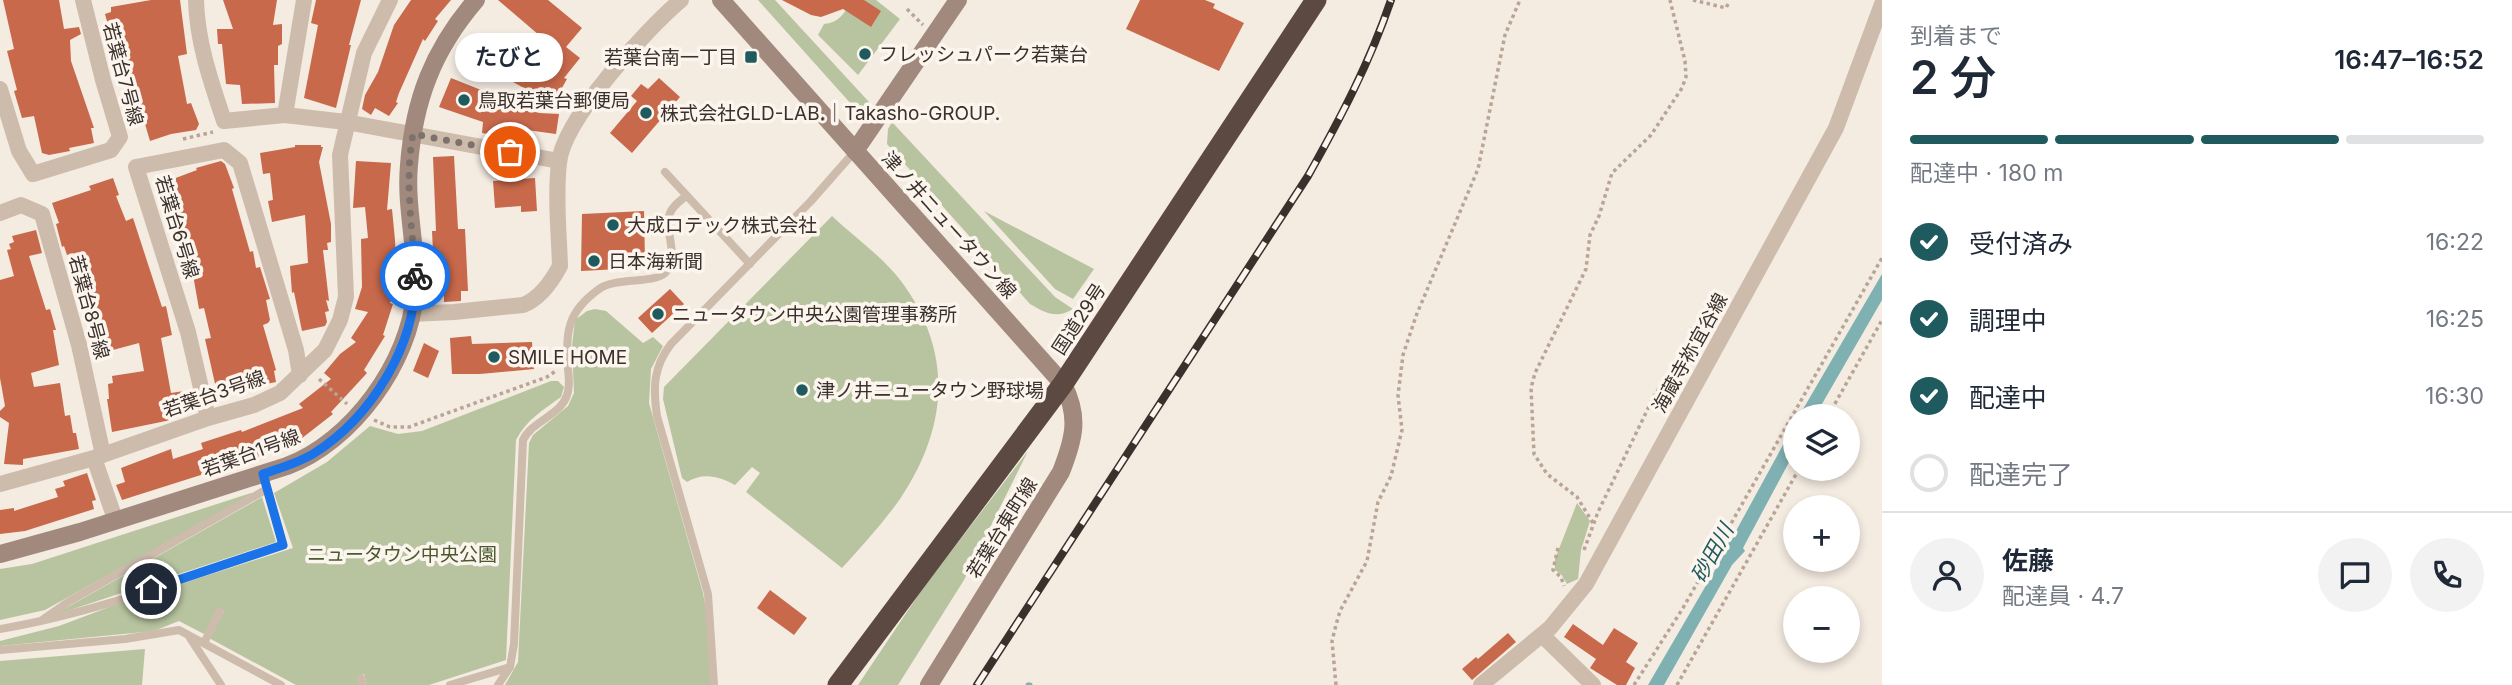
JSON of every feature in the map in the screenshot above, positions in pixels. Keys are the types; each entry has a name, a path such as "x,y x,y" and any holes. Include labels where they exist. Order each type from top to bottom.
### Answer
{"highway":[{"name":"国道29号","path":"838,685 1063,384 1316,0"}],"street":[{"name":"若葉台7号線","path":"0,89 19,151 33,174 111,150 120,137 83,0"},
{"path":"196,0 208,76 224,121 285,115 346,122 559,161"},
{"path":"285,115 304,0"},
{"name":"若葉台3号線","path":"0,484 98,457 208,418 254,405 280,393 325,350 340,320 346,297 340,155 346,122 364,53 390,0"},
{"name":"若葉台1号線","path":"0,554 69,536 115,519 265,482 315,453 353,422 387,374 403,342 411,314 415,293 408,166 419,100 435,58 460,18 476,0"},
{"path":"411,314 454,313 523,305 531,302 554,278 560,266 559,161 567,137 600,86 661,17 681,0"},
{"name":"津ノ井ニュータウン線","path":"721,0 1063,384"},
{"path":"855,151 958,0"},
{"name":"海蔵寺祢宜谷線","path":"1481,685 1550,628 1583,581 1836,128 1882,4"},
{"name":"若葉台6号線","path":"208,418 188,332 136,167 224,150 240,163 304,372"},
{"name":"若葉台8号線","path":"0,213 21,205 42,214 79,345 98,457"},
{"name":"若葉台東町線","path":"929,685 1061,472 1072,446 1074,422 1071,400 1063,384"},
{"path":"98,457 115,519"},
{"path":"1542,635 1593,685"}],"lane":[{"path":"714,685 708,594 657,416 655,376 663,355 671,344 836,175 855,151"},
{"path":"665,172 750,264"},
{"path":"498,685 510,667 514,644 523,440 527,433 562,405 567,397 569,325 576,310 601,287 616,282 659,277 666,272 672,259 670,215 673,208 686,196"},
{"path":"0,629 37,623 125,598 283,545 265,482 37,623"},
{"path":"204,643 220,611"},
{"path":"0,650 125,639 180,630 281,685"},
{"path":"188,634 221,685"},
{"path":"450,685 510,667"}],"path":[{"path":"1336,685 1332,641 1336,625 1340,611 1367,561 1378,502 1391,476 1402,430 1398,395 1403,355 1430,282 1478,169 1504,35 1520,0"},
{"path":"1593,523 1577,497 1547,474 1534,454 1531,388 1541,361 1586,269 1590,235 1599,216 1612,173 1651,135 1686,78 1685,61 1670,0"},
{"path":"1693,0 1720,8 1726,8 1728,4"},
{"path":"1634,685 1683,608 1882,258"},
{"path":"1835,404 1882,320"},
{"path":"1583,553 1593,523 1655,394 1683,355 1693,326"},
{"path":"371,419 390,427 409,428 547,377 568,363"},
{"path":"304,372 349,406"},
{"path":"1677,685 1792,481"},
{"path":"1558,548 1553,569 1561,577 1561,582 1565,587 1583,581"}],"green space":[{"path":"758,0 775,0 869,102 864,106 852,105"},
{"path":"851,0 876,0 900,19 858,75 818,35 824,24 841,16"},
{"path":"892,122 1055,297 1073,309 1062,314 1051,314 1030,304 887,144 888,129"},
{"path":"984,211 1094,269 1073,299 1055,289"},
{"name":"津ノ井ニュータウン野球場","path":"832,216 894,272 918,308 930,335 937,363 938,390 928,445 916,472 900,499 842,568 746,492 760,473 752,467 735,485 711,476 687,482 682,478 663,399 664,387"},
{"path":"587,311 606,311 643,343 653,337 663,346 651,369 649,403 703,593 708,621 711,685 505,685 518,662 529,443 533,435 568,406 574,393 572,346 575,320"},
{"name":"ニュータウン中央公園","path":"551,381 558,381 564,387 561,397 530,421 516,440 506,660 429,685 367,685 364,674 357,676 359,685 296,685 209,638 224,612 218,609 204,634 179,621 154,631 0,646 0,641 59,626 112,606 293,548 274,493 327,462 370,426 398,434 422,431"},
{"path":"1028,451 964,580 898,685 858,685 923,588"},
{"path":"251,493 252,495 45,610 0,620 0,569 32,564"},
{"path":"262,497 276,542 52,616"},
{"path":"1577,503 1590,521 1581,550 1578,579 1567,584 1555,570 1555,559"},
{"path":"145,649 142,685 0,685 0,661"}],"water":[{"path":"1882,274 1882,300 1822,404 1806,404"},
{"path":"1783,445 1783,473 1743,548 1745,551 1732,565 1664,685 1648,685 1722,558 1726,543 1730,542"}],"building":[{"path":"3,0 59,0 64,29 79,27 81,34 70,40 71,61 94,128 91,128 94,143 69,148 70,151 49,155 42,153 34,116 22,118 14,91 17,90 7,51 14,49"},
{"path":"151,0 180,0 187,54 178,56 187,104 191,103 199,124 196,130 150,141 140,107 132,109 115,31 110,32 105,14 111,12 111,7"},
{"path":"223,0 277,0 273,25 282,24 282,44 278,46 278,65 274,65 275,103 242,104 240,85 226,84 222,44 218,44 217,29 233,29"},
{"path":"316,0 361,0 336,108 304,98 318,25 311,23"},
{"path":"411,0 451,0 435,19 438,21 425,41 423,39 399,93 398,103 389,116 375,108 371,115 362,109 365,95 378,72 394,25"},
{"path":"498,0 548,0 582,28 566,47 580,58 564,78 567,79 553,104 491,70 501,49 547,73 560,53"},
{"path":"782,0 864,0 881,11 871,27 843,9 821,17 811,15"},
{"path":"1140,0 1205,0 1215,4 1213,8 1244,23 1219,71 1126,29"},
{"path":"451,78 539,113 559,114 556,134 527,130 526,140 482,133 483,122 439,107"},
{"name":"株式会社GLD-LAB.｜Takasho-GROUP.","path":"659,78 680,97 632,153 610,133 637,101 631,96 641,84 648,89"},
{"path":"295,145 323,147 319,162 331,224 331,242 327,243 328,250 323,250 329,301 326,300 329,311 325,312 327,322 325,326 302,331 294,292 292,293 290,266 308,263 305,215 272,222 268,201 273,200 270,173 263,174 260,153"},
{"path":"454,156 458,229 465,229 468,291 461,291 461,301 444,302 444,292 435,293 433,157"},
{"path":"221,161 225,164 234,188 232,189 250,252 253,251 256,268 260,267 270,299 266,300 270,320 263,325 276,370 276,382 218,397 205,339 211,338 204,308 199,309 192,269 186,271 169,211 165,212 157,189 166,185 165,182 197,170 196,168"},
{"path":"356,161 391,163 387,210 392,209 395,240 396,265 392,265 396,287 390,303 393,304 383,335 385,336 364,370 367,373 331,412 333,414 297,442 122,500 116,485 125,482 121,468 171,449 173,459 203,449 201,443 241,430 242,432 303,408 299,404 331,379 324,373 340,354 356,342 351,338 368,312 355,309 362,287 361,239 368,238 365,207 353,208"},
{"path":"113,178 119,195 116,196 126,221 133,218 162,307 166,306 172,335 161,338 171,393 184,391 188,414 112,432 107,399 108,384 113,383 112,376 144,371 139,343 98,354 89,325 95,323 79,265 77,266 74,253 67,255 64,246 62,247 56,224 59,223 52,203 91,190 89,186"},
{"path":"535,178 537,211 521,212 521,206 495,208 493,181"},
{"path":"644,211 645,261 638,261 639,268 581,271 582,214"},
{"path":"36,230 42,253 29,256 46,310 50,309 56,330 53,330 59,365 31,373 34,387 60,383 65,416 70,415 79,449 23,459 23,465 4,464 9,423 0,417 0,411 5,406 0,378 0,280 14,276 7,250 11,249 9,244 14,242 12,236"},
{"name":"ニュータウン中央公園管理事務所","path":"670,289 684,304 652,333 638,318"},
{"path":"471,336 472,344 532,342 534,369 452,374 450,338"},
{"path":"424,343 439,351 428,378 413,371"},
{"path":"87,473 96,500 92,501 94,509 25,531 0,534 0,510 14,508 14,511 58,497 55,489 65,486 63,481"},
{"path":"770,590 807,618 794,635 757,608"},
{"path":"1573,624 1603,645 1614,628 1638,643 1626,662 1635,668 1626,685 1617,685 1590,668 1596,659 1564,637"},
{"path":"1508,633 1516,642 1472,680 1462,669"}],"railway":[{"path":"977,685 1308,176 1354,90 1391,0"}],"way so far":[{"path":"415,276 408,202 408,166 413,134 510,152"}],"place":[{"name":"フレッシュパーク若葉台","path":"865,54"},
{"name":"若葉台南一丁目","path":"751,57"},
{"name":"鳥取若葉台郵便局","path":"464,100"},
{"name":"株式会社GLD-LAB.｜Takasho-GROUP.","path":"646,113"},
{"name":"たびと","path":"510,152"},
{"name":"大成ロテック株式会社","path":"613,225"},
{"name":"日本海新聞","path":"594,261"},
{"name":"ニュータウン中央公園管理事務所","path":"658,314"},
{"name":"SMILE HOME","path":"494,357"},
{"name":"津ノ井ニュータウン野球場","path":"802,390"}],"route":[{"path":"151,589 283,545 263,474 301,461 315,453 353,422 370,401 403,342 415,293 415,276"}],"water label":[{"name":"砂田川","path":"1712,553"}]}
